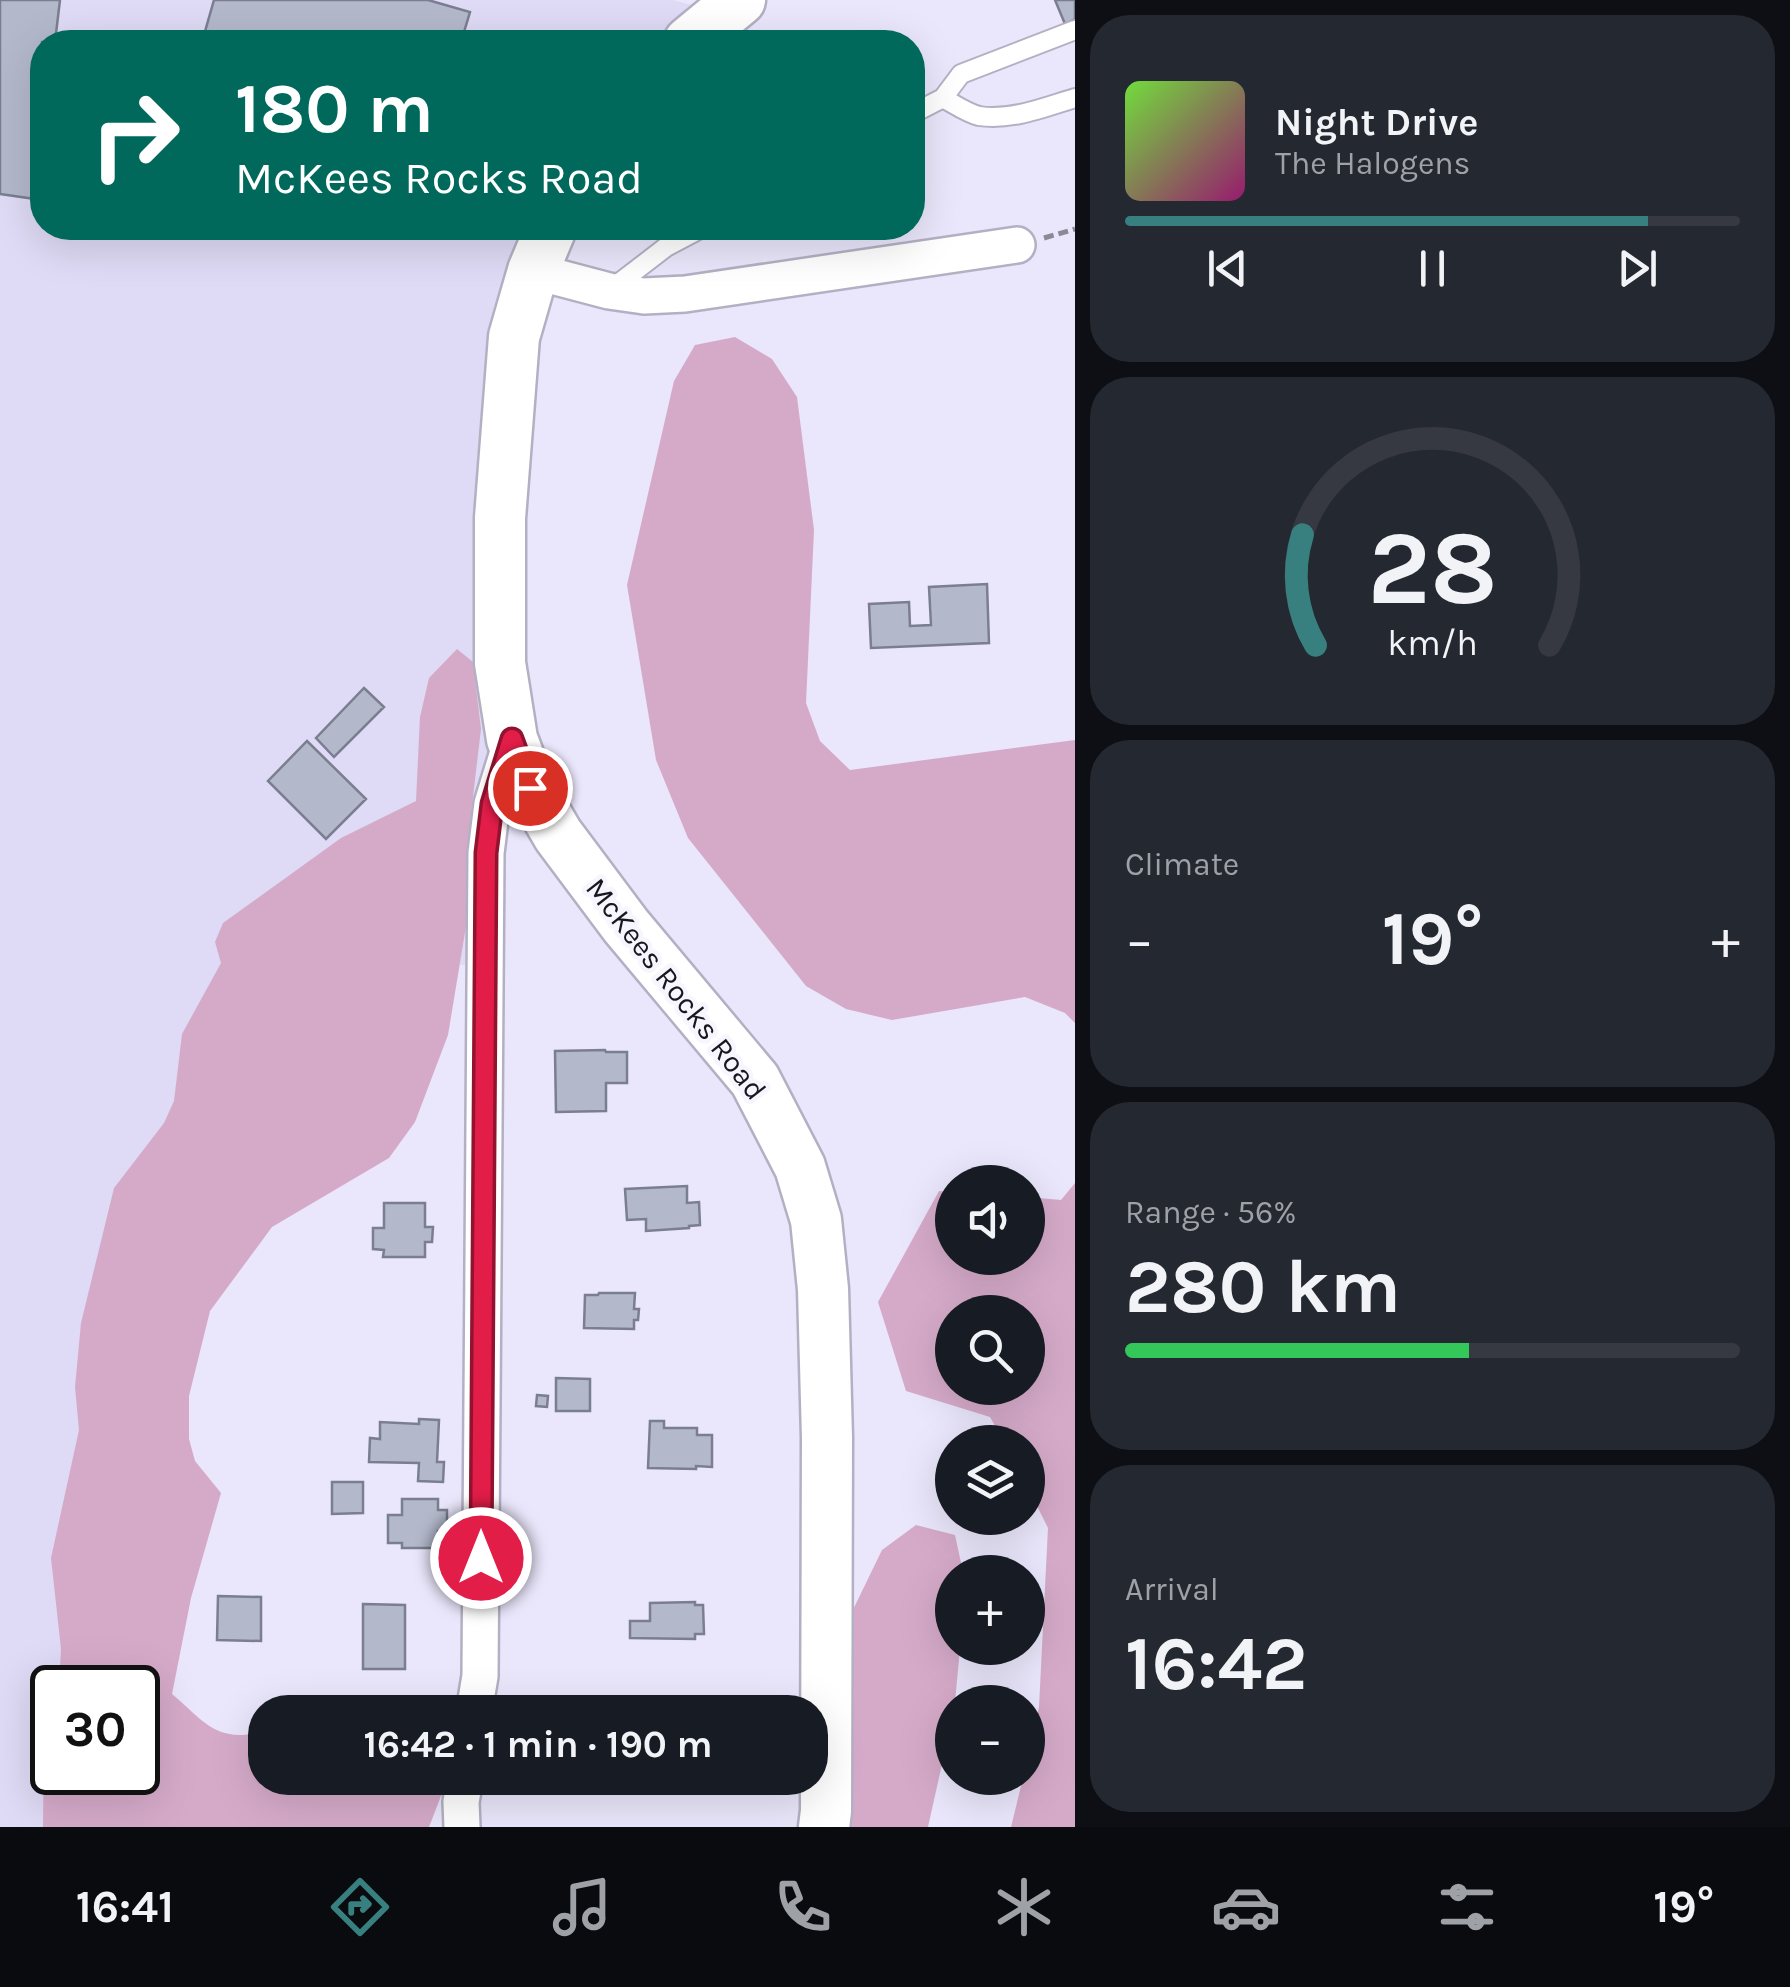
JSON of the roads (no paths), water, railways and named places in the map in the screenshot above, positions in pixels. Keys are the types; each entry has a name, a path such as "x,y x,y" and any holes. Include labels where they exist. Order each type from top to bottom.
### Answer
{"street":[{"path":"704,30 740,0"},
{"path":"542,249 609,290 644,296 685,294 1017,246"},
{"name":"McKees Rocks Road","path":"542,249 514,337 500,518 500,662 512,739 530,788 558,834 626,926 754,1080 800,1167 816,1220 823,1289 827,1438 824,1827"},
{"path":"477,1695 486,853 492,804 512,739"},
{"path":"462,1795 462,1827"}],"lane":[{"path":"925,107 943,98 961,74 1075,30"},
{"path":"943,98 975,115 999,117 1075,98"},
{"path":"609,290 679,240"}]}
